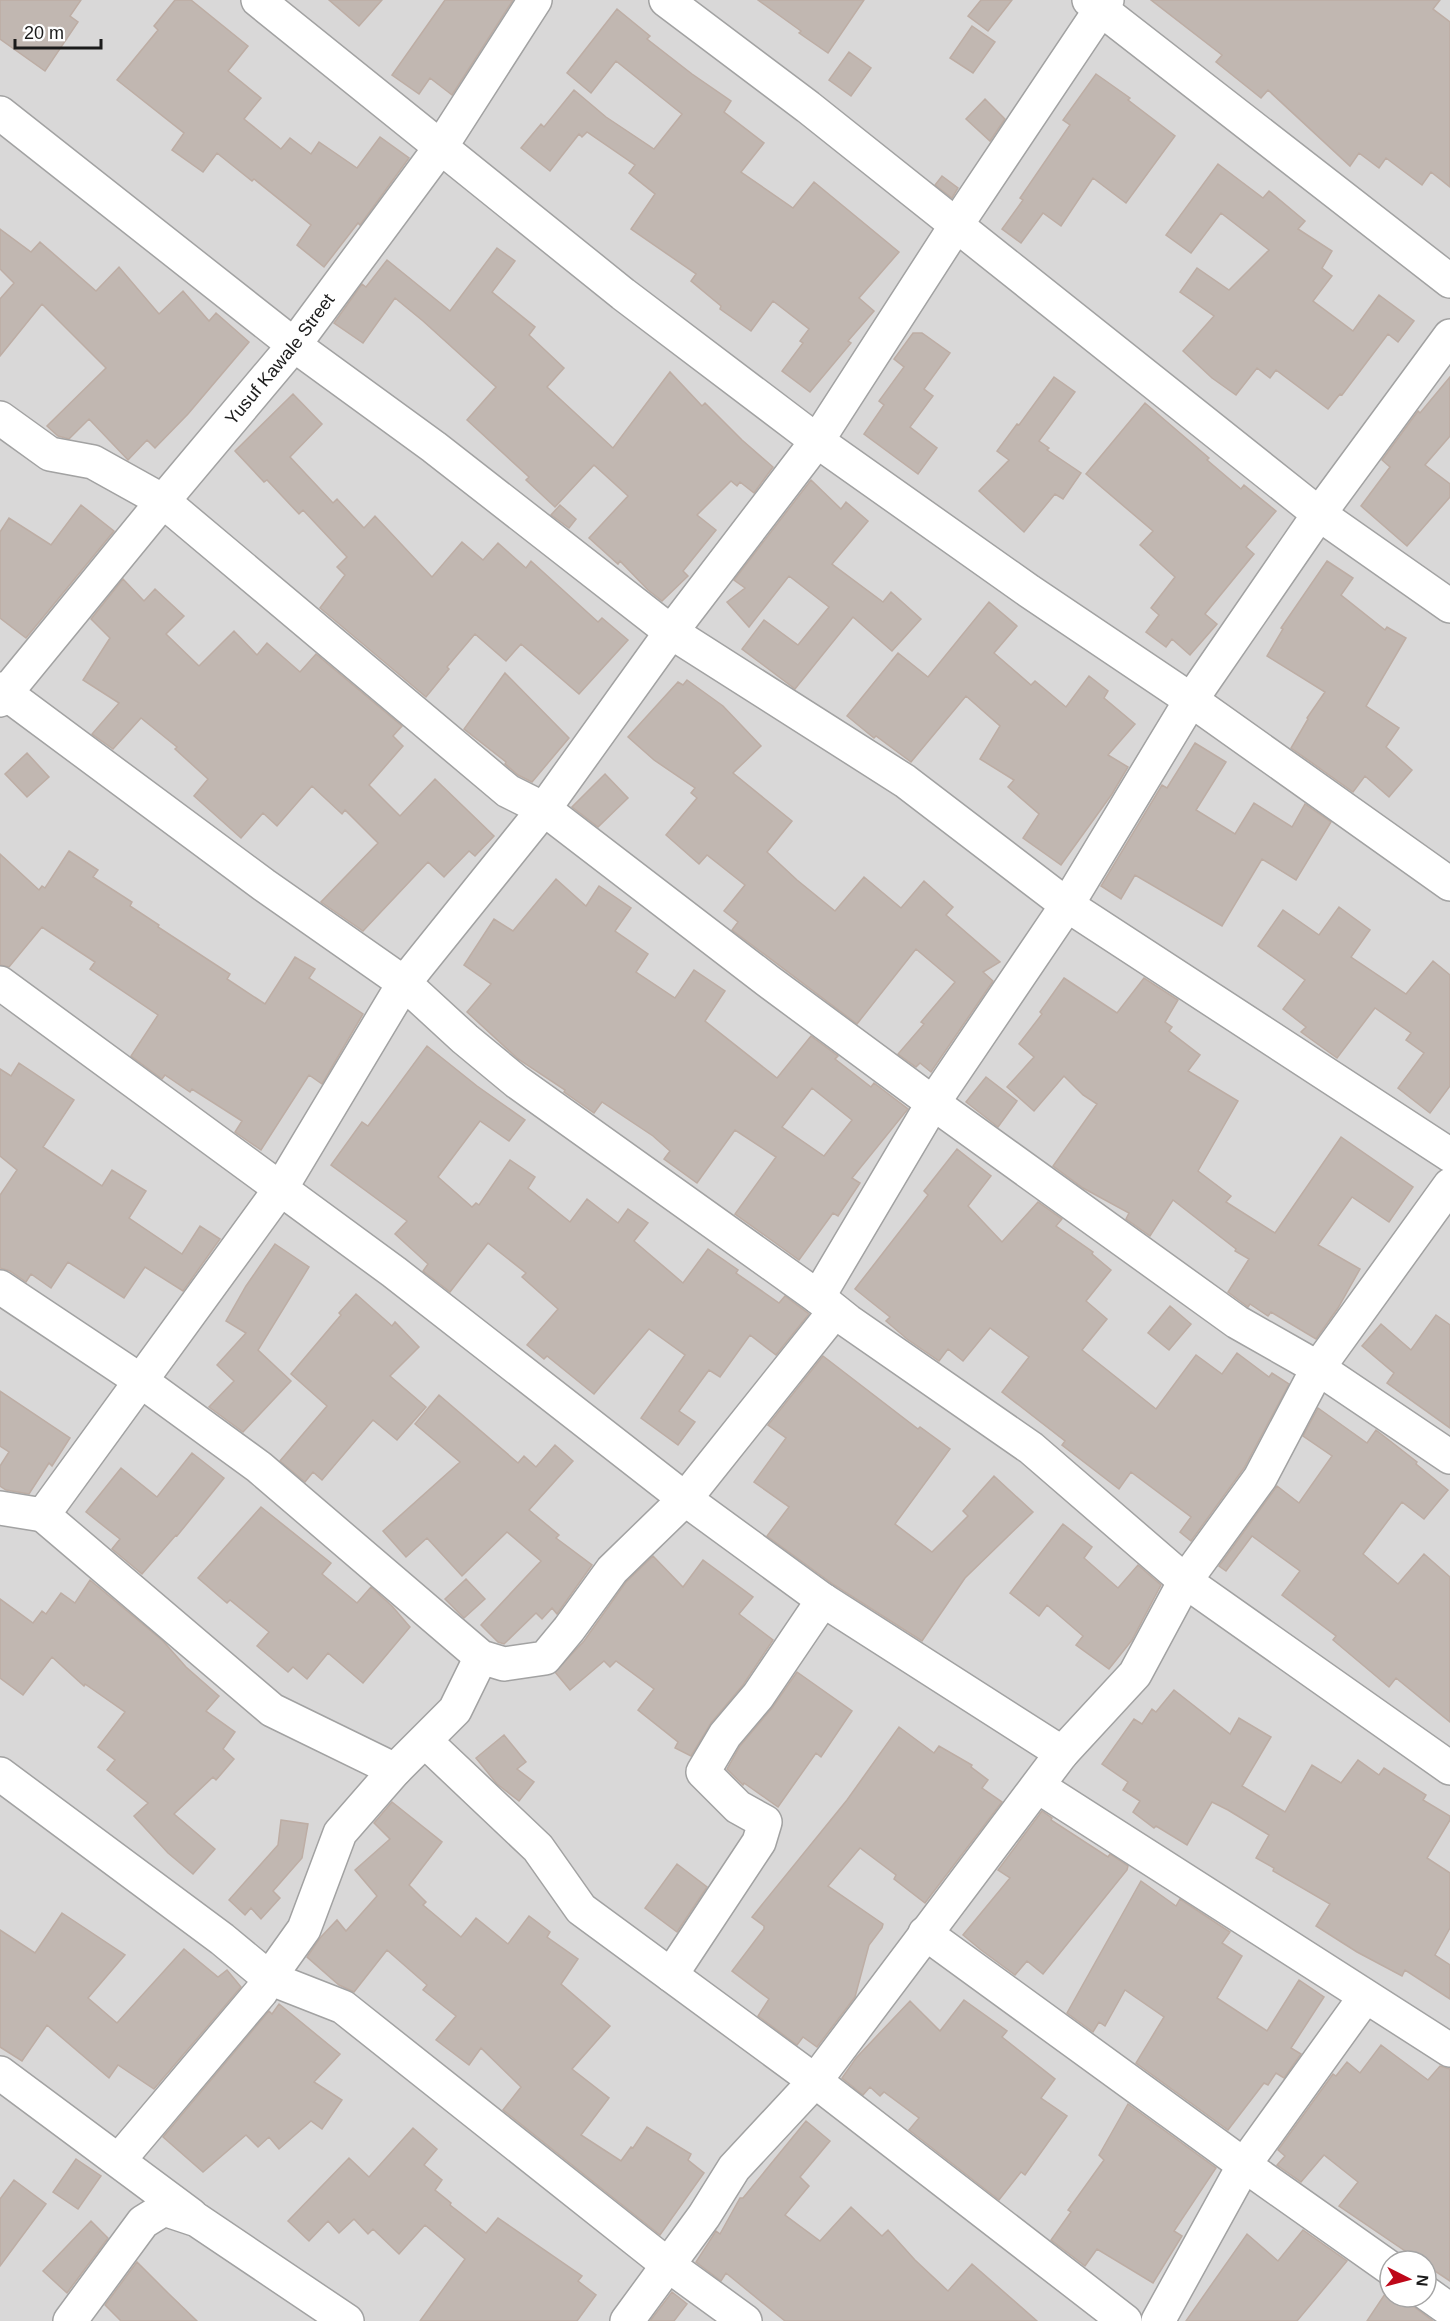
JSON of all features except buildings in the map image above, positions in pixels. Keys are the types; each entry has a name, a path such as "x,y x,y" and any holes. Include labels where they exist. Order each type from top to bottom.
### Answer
{"street":[{"path":"258,0 440,148 712,363 817,441 1029,591 1191,700 1450,884"},
{"name":"Yusuf Kawale Street","path":"2,694 294,345 440,148 535,0"},
{"path":"666,0 808,107 957,224 1319,514 1450,606"},
{"path":"43,1515 281,1188 404,983 544,809 671,632 817,441 1099,3 1450,281"},
{"path":"0,113 294,345 434,447 671,632 905,781 1067,905 1450,1155"},
{"path":"0,1287 141,1381 259,1467 481,1657 504,1665 545,1658 612,1570 685,1499 826,1304 933,1103 1067,905 1191,700 1319,514 1450,336"},
{"path":"0,418 51,454 93,462 163,501 508,791 544,809 768,981 1237,1322 1318,1368 1450,1456"},
{"path":"2,694 264,885 404,983 465,1039 517,1082 1031,1448 1185,1581 1450,1768"},
{"path":"0,983 394,1272 685,1499 823,1600 1062,1754"},
{"path":"627,2321 704,2216 734,2169 815,2081 1062,1754 1135,1674 1185,1581 1260,1478 1318,1368 1450,1185"},
{"path":"0,1508 43,1515 272,1710 395,1770"},
{"path":"671,1975 759,1842 765,1822 738,1807 703,1772 725,1735 759,1696 823,1600"},
{"path":"119,2160 261,1992 304,1929 340,1833 395,1770 455,1710 481,1657"},
{"path":"425,1741 538,1848 581,1909 815,2081 1125,2321"},
{"path":"0,1774 222,1939 269,1978 343,2007 668,2265 746,2321"},
{"path":"1039,1787 1450,2050"},
{"path":"925,1933 1378,2260"},
{"path":"1158,2321 1244,2165 1365,1997"},
{"path":"0,2073 197,2220 347,2321"},
{"path":"70,2321 143,2222 164,2210 197,2220"}],"shaded area":[{"path":"0,0 1450,0 1450,2321 0,2321"}]}
